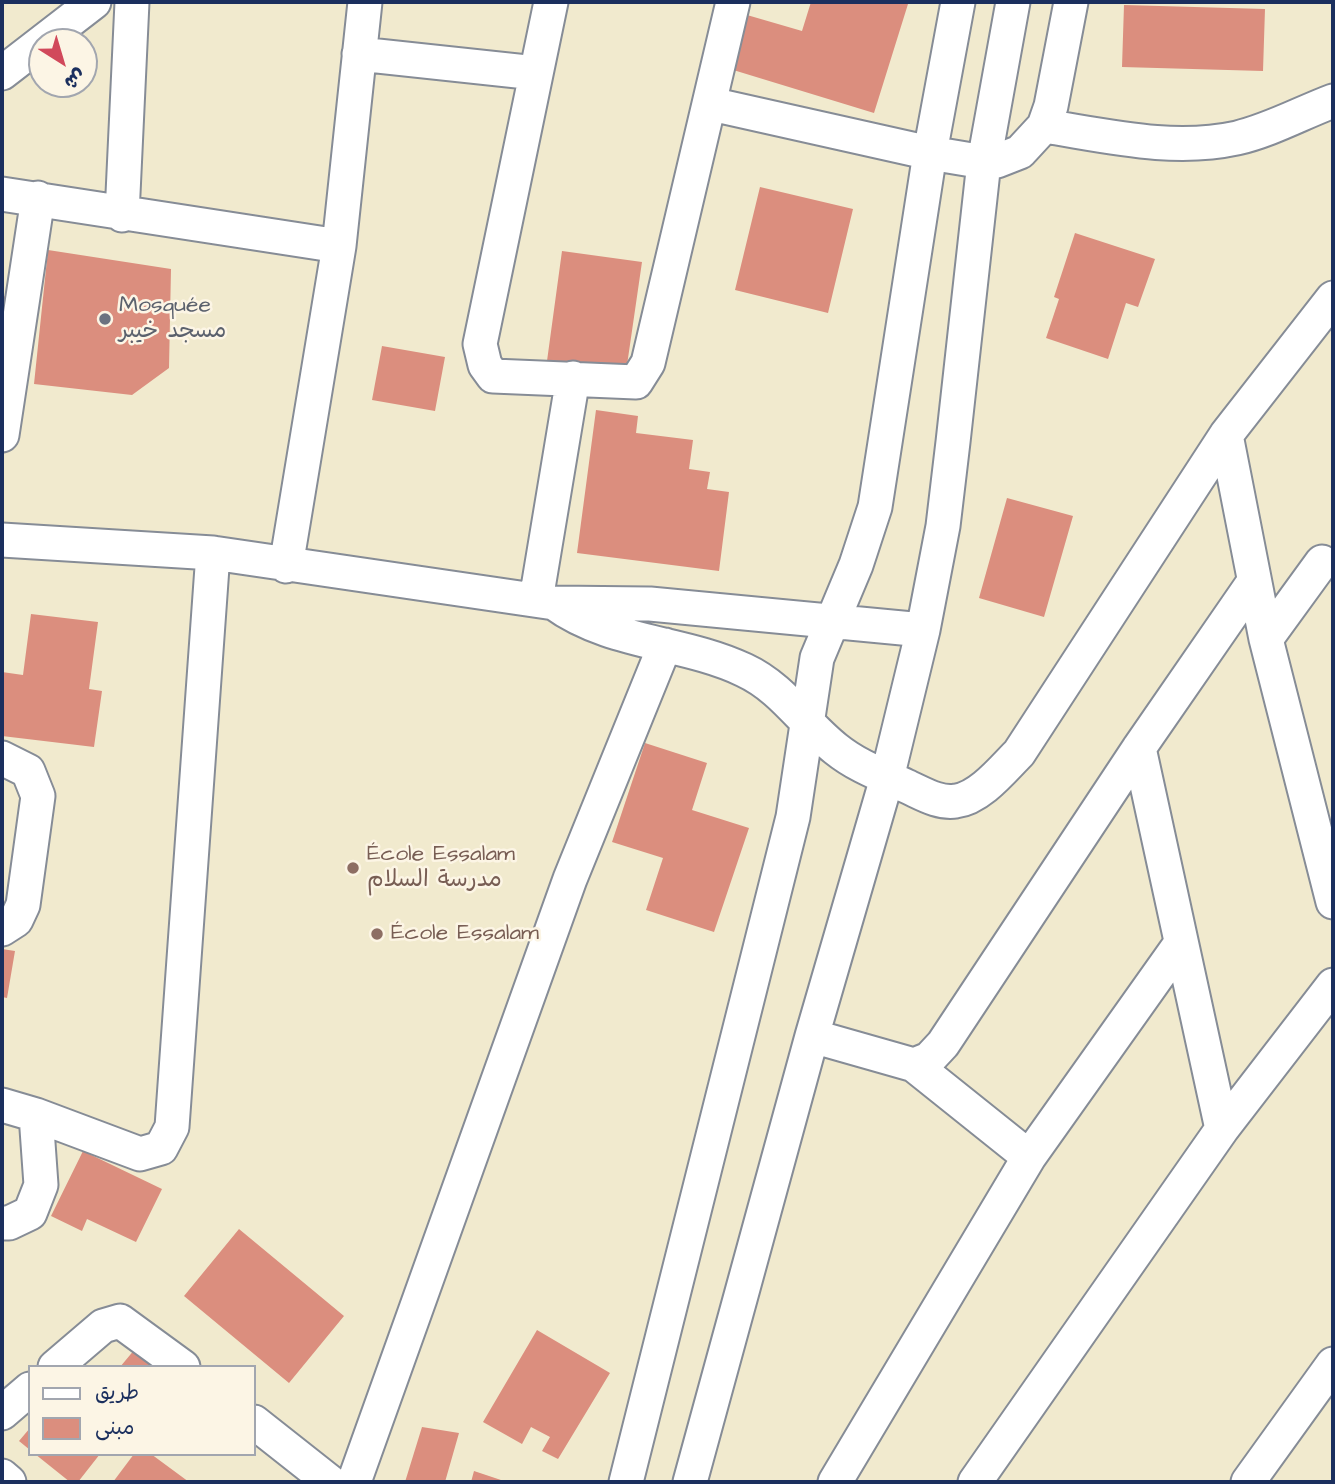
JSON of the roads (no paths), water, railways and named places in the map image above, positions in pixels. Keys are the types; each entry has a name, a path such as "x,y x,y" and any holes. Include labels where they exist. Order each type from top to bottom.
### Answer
{"street":[{"path":"2,73 94,2"},
{"path":"122,215 132,2"},
{"path":"286,566 339,246 365,2"},
{"path":"551,2 480,344 485,365 494,376 636,382 648,363 733,2"},
{"path":"626,1482 793,817 817,658 856,565 876,508 930,153 958,2"},
{"path":"690,1482 812,1036 887,778 923,630 947,490 984,162 1013,2"},
{"path":"711,104 930,153 984,162 1020,152 1044,126 1051,106 1071,2"},
{"path":"359,54 536,73"},
{"path":"1044,126 1154,142 1210,142 1259,131 1333,101"},
{"path":"2,194 38,198 122,215 339,246"},
{"path":"2,435 38,198"},
{"path":"545,602 583,621 741,668 785,696 835,749 887,778 935,799 958,801 981,789 1019,753 1226,435 1333,298"},
{"path":"545,602 573,378"},
{"path":"1226,435 1253,583 1333,902"},
{"path":"2,540 213,553 286,566 545,602 618,602 923,630"},
{"path":"2,1105 139,1154 161,1148 172,1127 213,553"},
{"path":"1266,639 1330,560"},
{"path":"914,1065 929,1059 943,1044 1139,748 1253,583"},
{"path":"354,1482 570,879 665,645"},
{"path":"1139,748 1222,1129"},
{"path":"2,758 28,771 38,796 23,905 16,920 2,929"},
{"path":"835,1482 1028,1157 1181,943"},
{"path":"975,1482 1222,1129 1333,985"},
{"path":"812,1036 914,1065 1028,1157"},
{"path":"2,1223 9,1223 30,1213 41,1185 36,1115"},
{"path":"57,1365 103,1326 120,1321 180,1365"},
{"path":"1248,1482 1333,1364"},
{"path":"2,1413 28,1391"},
{"path":"256,1424 330,1482"},
{"path":"2,1476 9,1482"}],"place":[{"name":"Mosquée مسجد خيبر","path":"105,319"},
{"name":"École Essalam مدرسة السلام","path":"353,868"},
{"name":"École Essalam","path":"377,934"}]}
